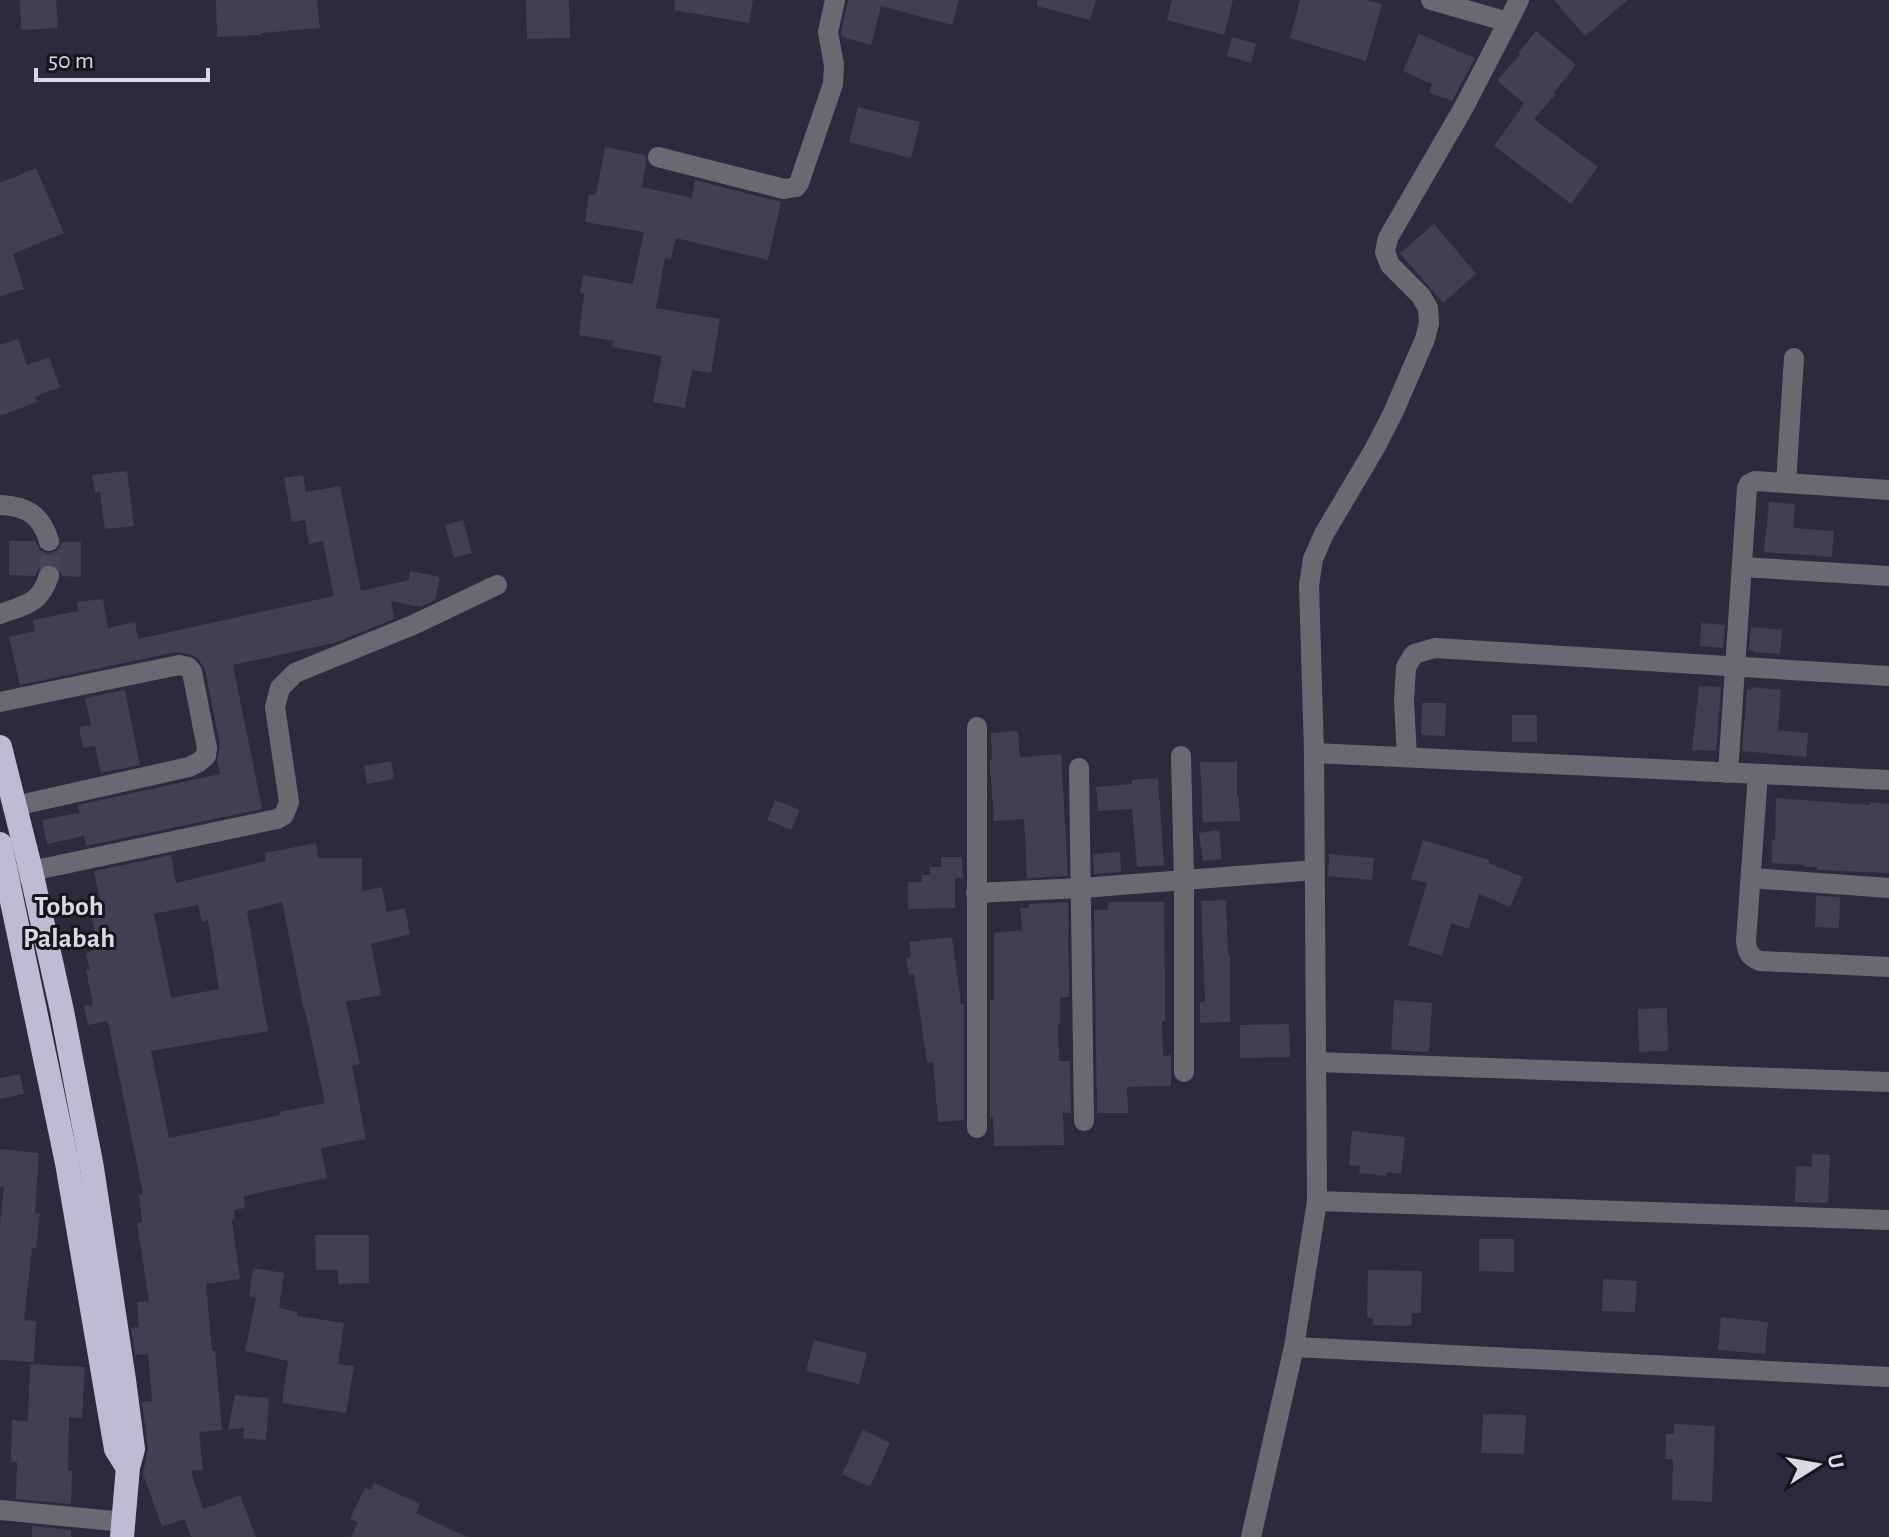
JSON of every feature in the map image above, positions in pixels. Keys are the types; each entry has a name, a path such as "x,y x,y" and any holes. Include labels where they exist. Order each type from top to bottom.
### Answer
{"highway":[{"path":"0,747 15,806 19,873 116,1449 128,1467 123,1529"},
{"path":"0,844 19,873"}],"street":[{"path":"658,157 784,189 796,187 833,84 834,65 828,32 835,0"},
{"path":"1431,0 1508,22"},
{"path":"1251,1537 1294,1347 1317,1201 1314,753 1309,585 1313,559 1393,413 1429,323 1428,308 1421,296 1390,265 1385,252 1388,238 1464,107 1519,0"},
{"path":"1786,483 1794,358"},
{"path":"1728,773 1749,484 1755,481 1889,490"},
{"path":"0,505 13,505 36,517 45,527 49,541"},
{"path":"1742,567 1889,576"},
{"path":"0,614 36,599 44,590 49,576"},
{"path":"19,873 277,819 284,815 289,802 275,707 280,688 295,673 413,625 497,585"},
{"path":"1407,757 1406,667 1414,654 1435,648 1889,676"},
{"path":"0,702 179,665 188,667 192,672 207,748 206,756 189,767 15,806"},
{"path":"977,727 977,1128"},
{"path":"1314,753 1889,780"},
{"path":"1181,756 1184,1072"},
{"path":"1079,768 1084,1121"},
{"path":"1758,774 1747,950 1760,961 1889,967"},
{"path":"976,893 1315,870"},
{"path":"1751,878 1889,888"},
{"path":"1316,1062 1889,1082"},
{"path":"1317,1201 1889,1220"},
{"path":"1294,1347 1889,1377"},
{"path":"0,1510 123,1529"}],"building":[{"path":"20,0 56,0 58,28 21,30"},
{"path":"216,0 317,0 320,28 217,37"},
{"path":"526,0 569,0 570,38 527,39"},
{"path":"675,0 753,0 749,23 674,10"},
{"path":"848,0 959,0 952,25 881,6 871,45 842,37"},
{"path":"1037,0 1096,0 1090,20 1037,6"},
{"path":"1172,0 1233,0 1224,35 1167,20"},
{"path":"1300,0 1367,0 1382,4 1366,61 1290,38"},
{"path":"1554,0 1628,0 1585,36"},
{"path":"1536,31 1576,65 1534,119 1598,167 1571,204 1494,146 1524,104 1497,80 1520,55 1518,53"},
{"path":"1419,34 1475,58 1452,101 1429,92 1432,84 1403,71"},
{"path":"1232,37 1256,44 1251,63 1227,56"},
{"path":"858,107 920,122 911,158 849,142"},
{"path":"605,147 645,155 642,187 692,198 695,180 781,202 768,260 676,238 671,259 665,258 656,308 720,319 711,373 692,370 685,408 653,402 662,356 612,347 613,341 579,335 583,275 633,284 644,232 585,222 589,194 596,195"},
{"path":"36,168 64,233 13,254 24,289 0,296 0,183"},
{"path":"1434,224 1476,274 1443,303 1400,253"},
{"path":"18,339 27,365 49,357 60,387 35,397 37,402 0,416 0,345"},
{"path":"127,471 134,526 105,529 100,492 95,493 92,475"},
{"path":"303,475 306,492 340,486 361,591 409,580 410,571 440,577 435,600 420,607 391,601 394,619 334,643 233,665 262,809 86,846 84,836 47,844 42,820 79,813 78,805 220,774 217,761 220,745 205,669 192,655 176,652 20,685 9,637 35,631 33,620 78,611 77,602 103,599 108,628 135,622 138,639 334,596 323,541 309,544 305,520 292,522 284,478"},
{"path":"1769,502 1795,504 1793,528 1834,531 1832,557 1764,552"},
{"path":"463,520 472,553 454,558 445,525"},
{"path":"9,541 35,541 40,550 48,554 58,550 62,542 81,542 81,577 62,576 59,567 48,563 40,566 35,576 9,575"},
{"path":"1701,623 1725,625 1723,648 1700,646"},
{"path":"1751,627 1782,630 1780,654 1749,650"},
{"path":"1699,686 1721,687 1716,751 1692,750"},
{"path":"1751,687 1781,690 1778,730 1808,733 1806,757 1742,751 1747,689 1751,690"},
{"path":"125,690 140,765 101,773 95,746 83,748 79,727 91,725 85,698"},
{"path":"1422,703 1446,703 1445,736 1421,735"},
{"path":"1512,715 1537,715 1537,742 1512,742"},
{"path":"1018,731 1020,757 1061,754 1068,876 1027,878 1024,819 994,821 991,733"},
{"path":"391,761 394,779 367,784 364,766"},
{"path":"1200,762 1237,762 1240,821 1203,822"},
{"path":"1158,778 1164,865 1137,867 1132,809 1098,811 1096,787"},
{"path":"1776,798 1889,804 1889,873 1817,870 1817,867 1772,863"},
{"path":"775,800 800,810 791,830 767,820"},
{"path":"1219,830 1222,859 1203,861 1199,833"},
{"path":"1423,840 1489,860 1489,863 1523,877 1510,907 1479,894 1469,929 1451,923 1442,956 1408,945 1427,883 1411,879"},
{"path":"316,843 318,858 362,858 362,891 382,887 387,912 405,908 410,934 371,944 381,995 346,1002 360,1064 352,1066 366,1139 321,1148 327,1178 244,1196 245,1208 234,1210 235,1219 232,1220 240,1279 206,1284 222,1430 199,1432 203,1470 191,1471 203,1509 240,1495 256,1537 191,1537 184,1519 162,1527 143,1474 148,1448 142,1402 152,1401 148,1354 135,1355 131,1328 139,1327 137,1302 149,1301 137,1223 142,1222 139,1195 143,1194 108,1021 88,1025 84,1006 93,1005 86,953 91,952 89,939 96,938 88,902 100,900 94,871 171,855 176,883 266,861 265,853","holes":["282,902 325,1103 169,1138 151,1051 268,1031 247,911","198,905 202,922 208,920 219,989 171,998 154,914"]},
{"path":"1120,852 1121,872 1094,874 1093,854"},
{"path":"1329,854 1374,858 1372,880 1328,876"},
{"path":"941,857 962,857 963,878 955,878 955,908 908,909 908,882 922,882 922,875 930,875 930,867 941,867"},
{"path":"1816,896 1840,897 1839,928 1815,927"},
{"path":"1226,900 1230,1022 1200,1023 1200,1002 1205,1002 1201,901"},
{"path":"1068,902 1069,997 1060,997 1058,1025 1059,1061 1070,1061 1071,1113 1063,1113 1064,1145 994,1146 993,1117 990,1118 990,1001 994,1000 994,933 1022,930 1020,908 1029,908 1029,904"},
{"path":"1108,902 1164,902 1163,1056 1171,1055 1171,1086 1127,1087 1128,1113 1097,1113 1094,910 1108,910"},
{"path":"952,937 961,1004 964,1004 964,1120 938,1122 933,1062 927,1062 914,974 909,975 906,958 911,957 909,942"},
{"path":"1394,1000 1432,1003 1429,1052 1391,1050"},
{"path":"1667,1008 1668,1051 1639,1052 1638,1009"},
{"path":"1289,1024 1290,1057 1240,1058 1240,1025"},
{"path":"20,1074 24,1094 0,1099 0,1078"},
{"path":"1352,1131 1405,1137 1401,1174 1359,1173 1360,1166 1349,1165"},
{"path":"0,1149 39,1153 35,1213 40,1214 36,1249 32,1248 24,1320 36,1321 34,1362 0,1360 0,1225 4,1187 0,1187"},
{"path":"1812,1154 1830,1155 1828,1203 1795,1202 1796,1166 1812,1167"},
{"path":"315,1235 369,1235 369,1283 338,1284 338,1270 316,1270"},
{"path":"1479,1239 1514,1239 1514,1272 1479,1271"},
{"path":"253,1268 284,1273 279,1308 297,1312 297,1316 344,1323 338,1364 354,1366 346,1413 282,1403 288,1361 245,1351 256,1298 249,1296"},
{"path":"1368,1270 1422,1271 1421,1313 1412,1313 1411,1326 1373,1325 1373,1318 1367,1318"},
{"path":"1603,1279 1637,1281 1635,1312 1602,1311"},
{"path":"1721,1317 1768,1322 1765,1354 1718,1350"},
{"path":"814,1340 867,1353 859,1384 806,1371"},
{"path":"30,1364 85,1367 82,1418 69,1417 71,1504 16,1499 17,1462 11,1462 12,1420 28,1421"},
{"path":"235,1395 269,1398 266,1440 243,1438 244,1428 228,1430"},
{"path":"1483,1414 1526,1415 1524,1454 1481,1453"},
{"path":"1674,1424 1715,1426 1712,1502 1672,1500 1673,1459 1665,1459 1666,1434 1674,1434"},
{"path":"863,1430 890,1443 870,1487 842,1474"},
{"path":"374,1483 420,1504 416,1513 467,1537 351,1537 358,1522 350,1519 365,1488 371,1490"},
{"path":"32,1526 71,1530 71,1537 32,1537"}],"tunnel":[{"path":"49,541 49,576"}],"district":[{"name":"Toboh Palabah","path":"69,921"}]}
